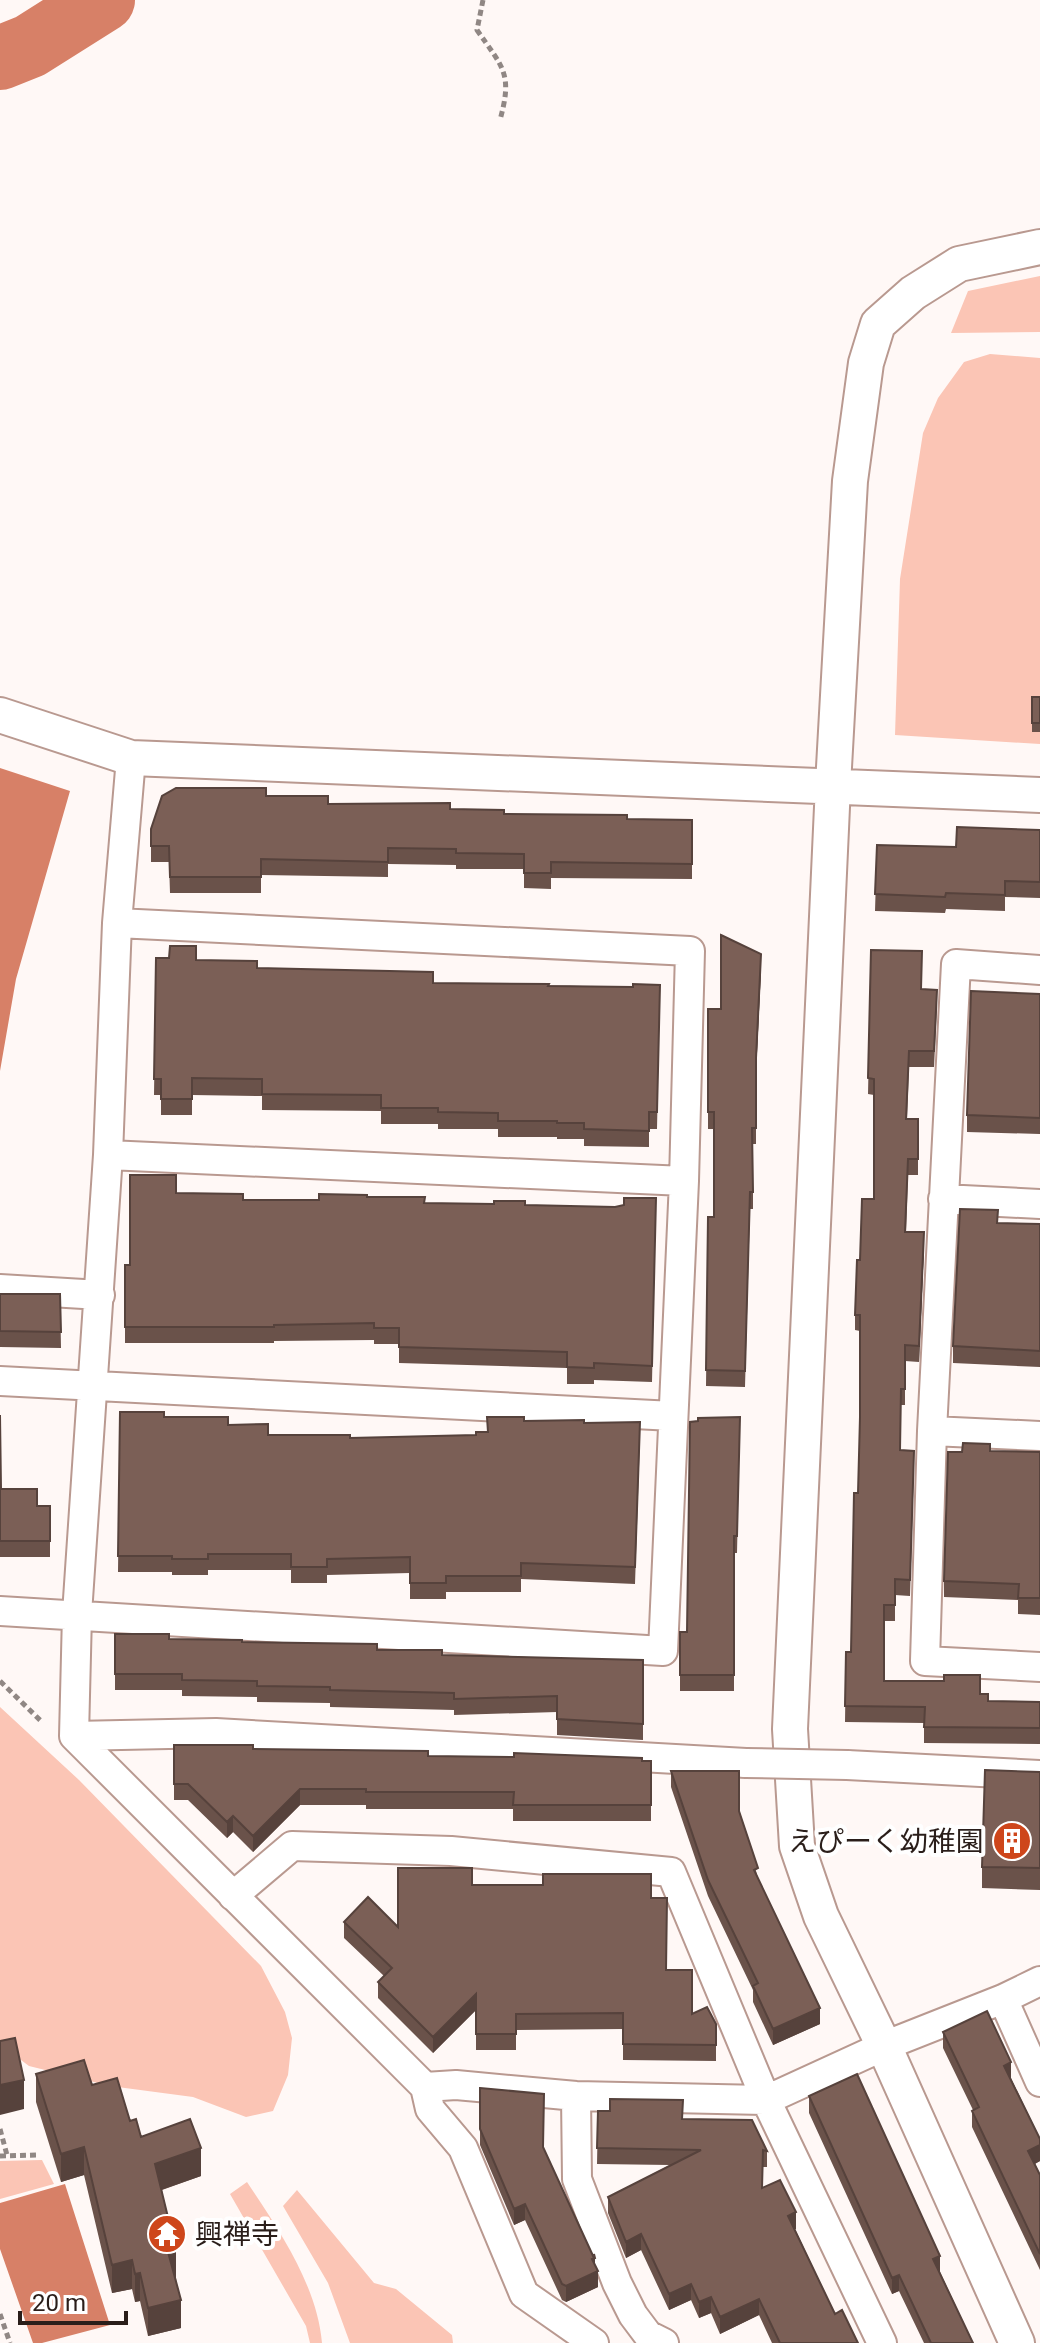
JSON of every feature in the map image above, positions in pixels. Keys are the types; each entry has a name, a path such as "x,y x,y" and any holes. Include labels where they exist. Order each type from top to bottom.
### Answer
{"street":[{"path":"1017,2343 884,2046 821,1916 797,1846 790,1729 833,785 850,481 866,363 878,324 913,293 959,264 1040,247"},
{"path":"0,715 131,758 1040,795"},
{"path":"131,758 117,923 100,1295 77,1614 74,1736 425,2087 430,2109 463,2148 524,2294 594,2343"},
{"path":"0,1611 663,1651 684,1181 690,951 117,923"},
{"path":"1040,970 956,964 932,1431 925,1661 1040,1667"},
{"path":"108,1155 684,1181"},
{"path":"943,1199 1040,1204"},
{"path":"0,1289 100,1295"},
{"path":"0,1381 673,1416"},
{"path":"932,1431 1040,1436"},
{"path":"74,1736 216,1733 746,1763 1040,1775"},
{"path":"233,1896 292,1846 451,1851 671,1872 766,2100 882,2343"},
{"path":"425,2087 456,2085 576,2096 766,2100 884,2046 1040,1981"},
{"path":"1003,1999 1040,2082"},
{"path":"576,2096 577,2179 617,2283 646,2340"}],"path":[{"path":"483,0 477,30 506,74 507,94 500,120"},
{"path":"0,1681 53,1734 74,1736"},
{"path":"0,2129 4,2156 38,2155"},
{"path":"0,2314 10,2343"}],"shaded area":[{"path":"1040,276 1040,332 951,333 968,291"},
{"path":"990,354 1040,358 1040,744 895,735 900,579 923,433 938,398 964,362"},
{"path":"0,768 70,791 16,979 0,1071"},
{"path":"0,1707 79,1780 261,1966 285,2012 292,2038 288,2075 273,2111 246,2117 193,2097 110,2086 29,2066 13,2054 0,2057"},
{"path":"42,2160 54,2184 0,2199 0,2161"},
{"path":"247,2182 305,2279 319,2321 322,2343 310,2343 306,2326 230,2194"},
{"path":"65,2184 110,2325 33,2343 0,2249 0,2203"},
{"path":"297,2190 374,2283 396,2289 452,2335 453,2343 350,2343 328,2283 283,2206"}],"building":[{"path":"1032,697 1040,697 1040,723 1032,723"},
{"path":"176,788 266,788 266,796 328,796 328,804 450,803 450,809 504,810 504,814 627,815 627,819 692,820 692,864 551,862 551,873 524,873 524,854 388,848 388,862 261,859 261,877 170,877 169,846 151,846 151,829 162,796"},
{"path":"957,827 1040,830 1040,882 1005,881 1005,895 946,893 945,897 875,894 877,845 956,847"},
{"path":"721,935 761,954 745,1371 706,1370 708,1217 714,1217 714,1112 708,1112 708,1009 721,1009"},
{"path":"170,946 196,946 196,960 257,961 257,968 433,972 433,983 660,985 657,1112 649,1112 649,1131 584,1129 584,1123 498,1121 498,1113 438,1112 438,1108 381,1108 381,1095 262,1094 262,1079 192,1078 192,1099 161,1099 161,1079 154,1079 156,958 169,958"},
{"path":"871,950 922,951 921,989 937,990 934,1051 909,1051 906,1119 918,1119 918,1159 908,1159 905,1232 924,1232 919,1346 905,1345 905,1389 901,1389 900,1450 914,1451 910,1580 895,1579 895,1605 884,1605 884,1681 944,1681 944,1675 980,1675 980,1694 988,1694 988,1701 1040,1702 1040,1728 924,1727 925,1707 845,1706 846,1652 851,1652 854,1493 858,1493 860,1315 855,1315 857,1260 860,1260 862,1199 874,1199 874,1079 868,1078"},
{"path":"971,991 1040,994 1040,1118 967,1115"},
{"path":"130,1175 176,1175 176,1193 243,1194 243,1200 319,1200 319,1194 425,1197 424,1203 525,1201 525,1205 615,1207 624,1205 624,1198 656,1198 652,1366 594,1363 594,1368 567,1367 567,1352 399,1347 399,1328 374,1328 374,1323 125,1327 125,1265 130,1265"},
{"path":"960,1209 998,1210 997,1223 1040,1224 1040,1351 953,1346"},
{"path":"0,1294 60,1294 61,1332 0,1331"},
{"path":"120,1412 164,1412 164,1417 228,1417 228,1425 268,1424 268,1435 350,1435 350,1438 476,1435 476,1432 488,1432 487,1417 524,1417 524,1421 584,1420 584,1423 640,1422 635,1567 521,1563 521,1576 446,1576 446,1583 410,1583 410,1557 327,1559 327,1567 291,1567 291,1554 208,1554 208,1559 118,1556"},
{"path":"0,1415 1,1489 37,1489 37,1506 50,1506 50,1541 0,1541"},
{"path":"740,1417 737,1536 734,1536 734,1675 680,1675 680,1632 687,1632 690,1422 698,1421 698,1418"},
{"path":"963,1443 990,1444 990,1451 1040,1452 1040,1598 1018,1598 1019,1584 944,1581 948,1452 962,1452"},
{"path":"115,1634 169,1634 169,1639 242,1642 377,1644 377,1650 442,1650 442,1655 643,1660 643,1724 557,1719 557,1696 454,1699 454,1693 257,1686 257,1681 182,1680 182,1674 115,1674"},
{"path":"174,1745 428,1751 428,1756 514,1757 514,1753 642,1758 642,1761 651,1761 651,1805 513,1805 514,1792 300,1789 253,1836 233,1816 227,1822 188,1784 174,1784"},
{"name":"えぴーく幼稚園","path":"985,1770 1040,1772 1040,1868 982,1867"},
{"path":"671,1771 739,1771 739,1811 758,1868 754,1870 820,2008 773,2029 753,1986 758,1983 708,1880"},
{"path":"398,1868 472,1868 472,1885 543,1885 543,1874 651,1874 651,1898 667,1898 666,1970 692,1970 692,2014 707,2007 716,2024 716,2045 623,2044 623,2013 516,2014 516,2034 476,2034 476,1994 433,2037 378,1982 392,1968 344,1922 368,1897 398,1927"},
{"path":"987,2011 1011,2062 1004,2066 1040,2139 1040,2145 1028,2151 1040,2175 1040,2254 972,2111 979,2107 943,2032"},
{"path":"15,2038 24,2080 0,2085 0,2041"},
{"path":"84,2060 92,2085 117,2078 130,2121 136,2119 141,2137 190,2119 201,2148 155,2164 176,2250 168,2252 181,2300 148,2308 140,2273 135,2274 132,2260 112,2265 84,2147 61,2154 36,2074"},
{"path":"857,2074 940,2256 933,2259 973,2343 931,2343 899,2275 892,2278 809,2096"},
{"path":"480,2088 544,2094 543,2147 594,2258 594,2254 595,2258 592,2259 598,2271 566,2286 562,2284 525,2204 514,2209 480,2129"},
{"path":"610,2099 683,2100 682,2119 752,2120 767,2151 763,2150 762,2188 780,2180 796,2212 788,2216 835,2314 842,2310 858,2343 780,2343 759,2299 720,2317 711,2297 699,2302 691,2284 669,2294 641,2234 626,2242 608,2197 701,2150 597,2148 598,2111 610,2111"}],"waterway":[{"path":"0,58 30,46 103,0"}],"place":[{"name":"えぴーく幼稚園","path":"1012,1841"},
{"name":"興禅寺","path":"167,2234"}]}
